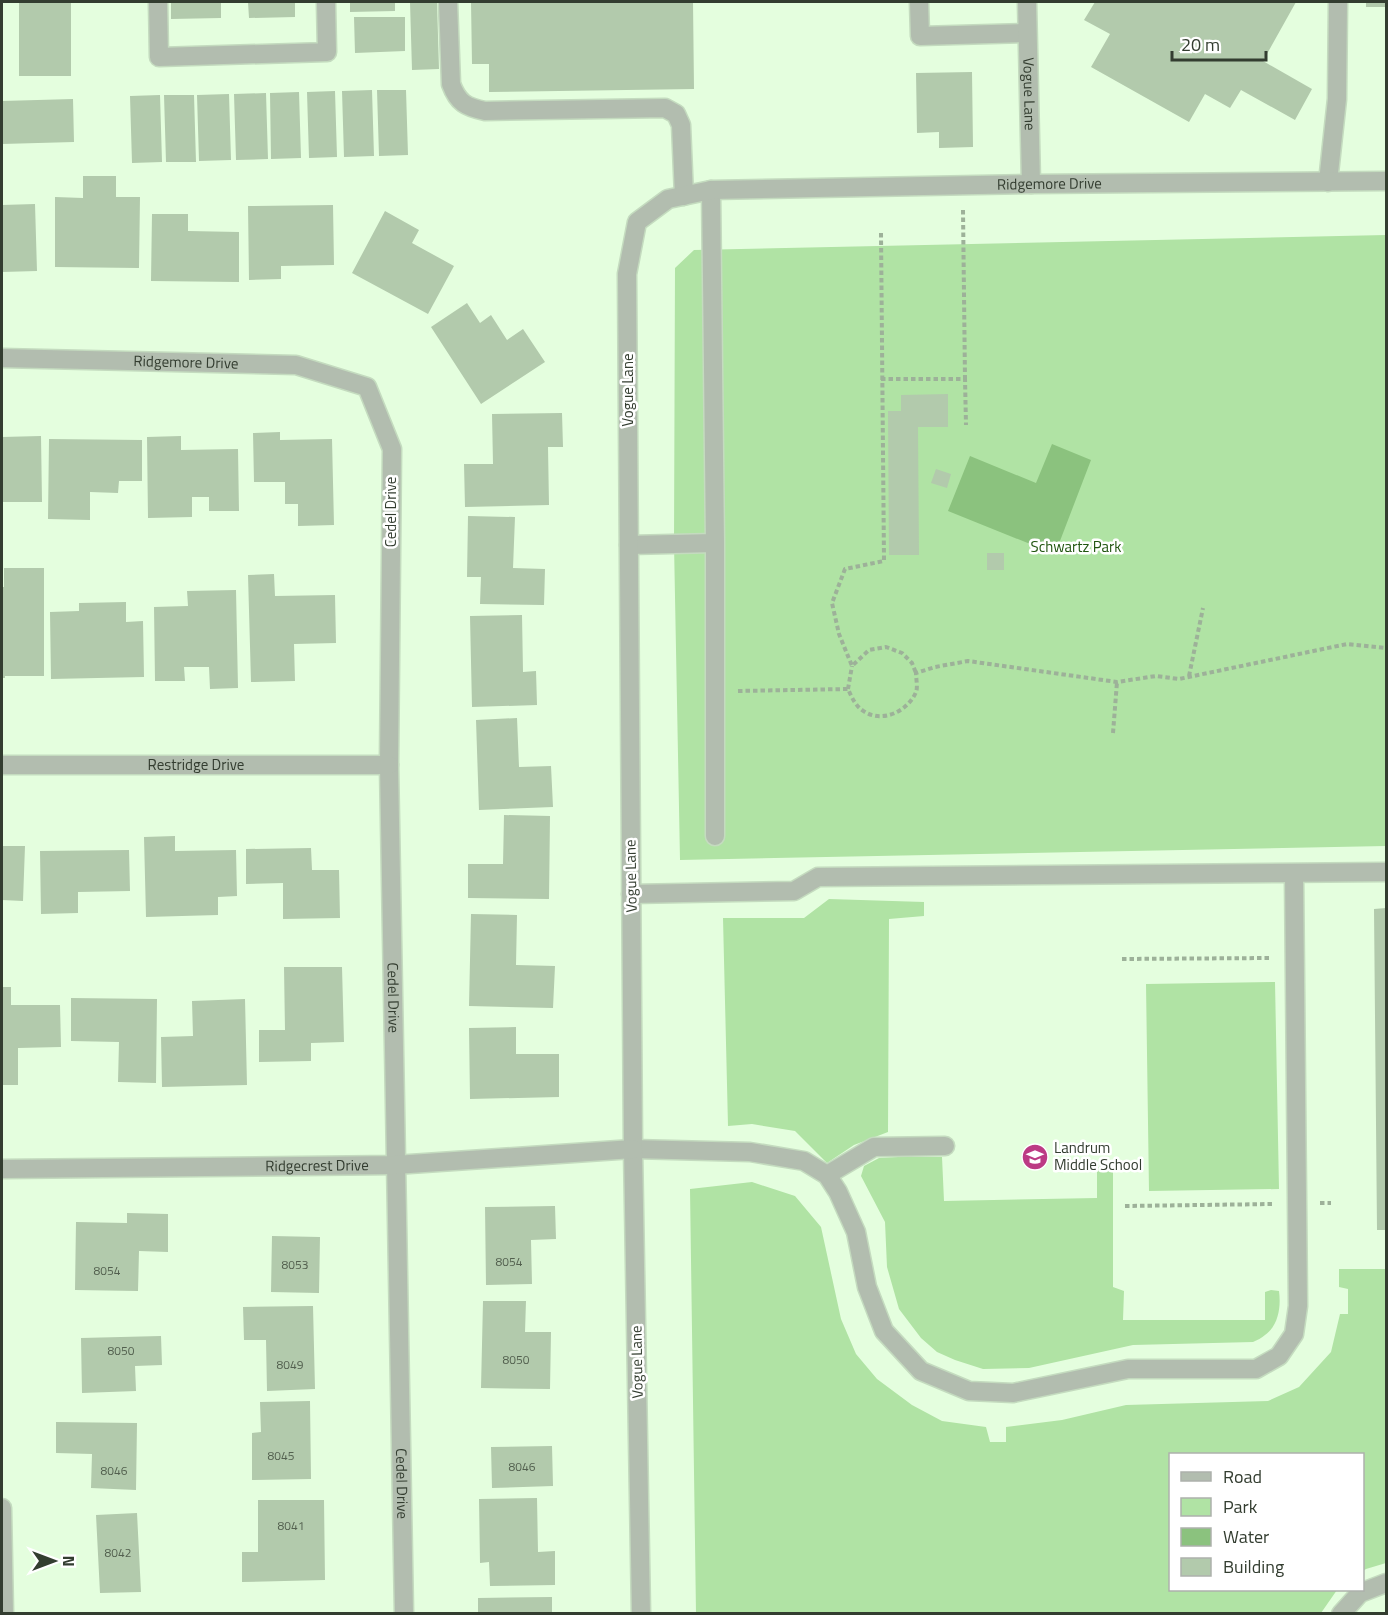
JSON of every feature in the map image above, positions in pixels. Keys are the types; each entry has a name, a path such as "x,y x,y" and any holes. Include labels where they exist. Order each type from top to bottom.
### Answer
{"street":[{"path":"158,2 159,57 327,52 326,2"},
{"path":"448,2 451,84 459,100 467,106 485,111 665,108 676,114 681,125 684,196"},
{"path":"919,2 920,36 1028,33"},
{"name":"Vogue Lane","path":"1027,2 1031,184"},
{"path":"1328,182 1337,99 1338,2"},
{"name":"Ridgemore Drive","path":"711,190 1386,181"},
{"path":"711,190 715,543 715,836"},
{"name":"Vogue Lane","path":"641,1614 633,1149 627,274 637,222 668,199 711,190"},
{"name":"Ridgemore Drive","path":"2,358 296,365 367,387"},
{"name":"Cedel Drive","path":"367,387 392,449 389,765 404,1614"},
{"path":"629,544 715,543"},
{"name":"Restridge Drive","path":"2,765 389,765"},
{"path":"632,894 794,891 818,877 1386,872"},
{"path":"945,1146 874,1147 827,1175 838,1192 856,1232 867,1287 884,1331 921,1371 969,1391 1013,1394 1128,1369 1256,1369 1278,1356 1294,1334 1298,1306 1294,873"},
{"name":"Ridgecrest Drive","path":"2,1170 396,1166 633,1149 750,1152 804,1161 827,1175"},
{"path":"2,1508 4,1614"},
{"path":"1341,1614 1360,1593 1386,1583"}],"path":[{"path":"963,186 966,425"},
{"path":"852,666 870,650 886,647 902,653 912,663 916,673 916,691 904,710 882,717 865,713 854,703 848,689 852,666 839,634 832,603 845,569 884,561 881,233"},
{"path":"881,379 965,379"},
{"path":"1189,676 1203,609"},
{"path":"916,673 968,661 1117,682 1156,676 1179,679 1347,644 1386,648"},
{"path":"1113,733 1117,682"},
{"path":"715,691 848,689"},
{"path":"1122,959 1294,957"},
{"path":"1125,1206 1331,1203"}],"green space":[{"name":"Schwartz Park","path":"1386,235 1386,846 680,860 674,544 675,268 694,250"},
{"path":"829,899 924,902 924,916 889,919 888,1132 854,1145 827,1163 795,1131 752,1124 728,1126 723,918 804,918"},
{"path":"1275,982 1279,1189 1149,1191 1146,984"},
{"path":"942,1157 944,1201 1097,1198 1097,1168 1104,1165 1113,1169 1113,1287 1124,1291 1123,1320 1265,1320 1265,1292 1271,1290 1279,1291 1280,1303 1276,1321 1270,1331 1253,1342 1133,1345 1029,1368 983,1369 955,1360 937,1352 921,1338 899,1309 887,1267 885,1222 861,1176 864,1166 879,1158"},
{"path":"752,1182 795,1196 821,1227 841,1319 856,1354 877,1379 912,1405 942,1421 986,1427 990,1442 1006,1442 1006,1427 1062,1420 1126,1405 1268,1401 1299,1387 1331,1352 1340,1314 1348,1314 1348,1289 1339,1287 1339,1269 1386,1269 1386,1563 1364,1570 1364,1453 1169,1453 1169,1591 1336,1591 1321,1613 696,1613 690,1189"}],"water":[{"path":"1052,444 1091,460 1055,554 948,511 970,456 1036,483"}],"building":[{"path":"19,2 71,2 71,76 19,76"},
{"path":"171,2 221,2 221,18 171,19"},
{"path":"248,2 295,2 295,17 249,18"},
{"path":"350,2 395,2 395,11 350,12"},
{"path":"410,2 437,2 439,69 412,70"},
{"path":"471,2 693,2 694,89 489,92 489,64 472,64"},
{"path":"1095,2 1296,2 1263,61 1312,89 1295,120 1241,90 1230,108 1205,94 1189,122 1091,67 1110,34 1084,20"},
{"path":"1366,2 1386,2 1386,7 1366,7"},
{"path":"354,17 405,17 405,51 355,53"},
{"path":"972,72 973,147 939,148 939,132 917,133 916,73"},
{"path":"372,90 374,156 344,157 342,91"},
{"path":"377,90 406,90 408,155 379,156"},
{"path":"335,91 337,157 309,158 307,92"},
{"path":"299,92 301,158 271,159 270,93"},
{"path":"266,93 268,159 236,160 234,94"},
{"path":"229,94 231,160 199,161 197,95"},
{"path":"160,95 162,162 132,163 130,96"},
{"path":"164,95 194,95 196,162 166,162"},
{"path":"73,99 74,142 2,144 2,101"},
{"path":"83,176 116,176 116,197 140,197 139,268 55,267 55,197 83,198"},
{"path":"35,204 37,271 2,272 2,205"},
{"path":"333,205 334,265 281,266 281,279 249,280 248,206"},
{"path":"385,211 419,230 412,243 454,266 428,314 352,273"},
{"path":"152,214 188,214 188,231 239,232 239,282 151,281"},
{"path":"467,303 480,323 491,315 507,340 523,329 545,362 481,404 431,327"},
{"path":"948,394 948,427 918,427 919,555 889,555 888,411 901,411 901,395"},
{"path":"562,413 563,447 548,447 549,505 465,507 464,464 493,464 492,414"},
{"path":"280,432 280,440 332,439 334,525 298,526 298,504 285,504 285,482 254,482 253,433"},
{"path":"41,436 42,502 2,502 2,437"},
{"path":"181,436 181,450 238,449 239,511 209,511 209,497 192,497 192,517 148,518 147,437"},
{"path":"49,439 142,440 142,481 119,481 118,493 90,492 90,520 48,519"},
{"path":"936,469 951,474 947,488 931,483"},
{"path":"468,516 515,517 513,568 545,569 544,605 480,604 481,577 467,577"},
{"path":"987,553 1004,553 1004,570 987,570"},
{"path":"4,568 44,568 44,676 5,676 2,678"},
{"path":"274,574 275,596 335,595 336,643 294,644 295,681 251,682 248,575"},
{"path":"236,590 238,688 210,689 209,667 184,667 185,681 155,681 154,607 188,606 187,591"},
{"path":"126,602 126,622 143,621 144,677 51,679 50,612 79,611 79,603"},
{"path":"522,615 523,672 536,671 537,705 472,707 470,616"},
{"path":"517,718 519,767 551,766 553,807 479,810 476,720"},
{"path":"504,815 550,816 549,899 468,898 468,864 503,864"},
{"path":"175,836 175,851 236,850 237,896 218,897 218,915 146,917 144,837"},
{"path":"2,846 25,846 23,901 2,900"},
{"path":"311,848 312,870 339,870 340,918 283,919 283,883 246,884 246,849"},
{"path":"129,850 130,891 78,892 78,913 41,914 40,851"},
{"path":"1386,908 1386,1230 1377,1230 1374,909"},
{"path":"471,914 517,915 516,965 555,966 553,1008 469,1006"},
{"path":"284,967 342,967 344,1042 311,1043 311,1061 259,1062 259,1030 285,1030"},
{"path":"2,987 11,987 11,1005 60,1005 61,1047 18,1048 18,1085 2,1085"},
{"path":"71,998 157,999 156,1083 118,1082 119,1042 71,1041"},
{"path":"245,999 247,1085 162,1087 161,1037 193,1036 192,1001"},
{"path":"516,1027 516,1054 559,1054 559,1097 470,1099 469,1028"},
{"path":"555,1206 556,1239 531,1240 532,1284 486,1285 485,1207"},
{"path":"127,1213 168,1214 168,1252 139,1251 138,1291 75,1290 76,1222 127,1223"},
{"path":"272,1236 320,1237 319,1293 271,1292"},
{"path":"483,1301 526,1301 525,1332 551,1332 550,1389 481,1388"},
{"path":"313,1306 315,1389 267,1391 266,1340 244,1340 243,1307"},
{"path":"161,1336 162,1365 135,1366 136,1391 82,1393 81,1338"},
{"path":"310,1401 311,1479 252,1480 252,1433 261,1432 260,1402"},
{"path":"56,1422 137,1423 136,1490 91,1488 92,1454 56,1453"},
{"path":"552,1446 553,1486 492,1488 491,1447"},
{"path":"537,1498 538,1552 555,1551 555,1585 490,1586 489,1562 480,1563 479,1499"},
{"path":"258,1500 324,1500 325,1580 242,1582 242,1552 258,1552"},
{"path":"137,1513 141,1592 100,1593 96,1515"},
{"path":"552,1597 552,1614 478,1614 478,1598"}],"place":[{"name":"Landrum Middle School","path":"1035,1157"}]}
